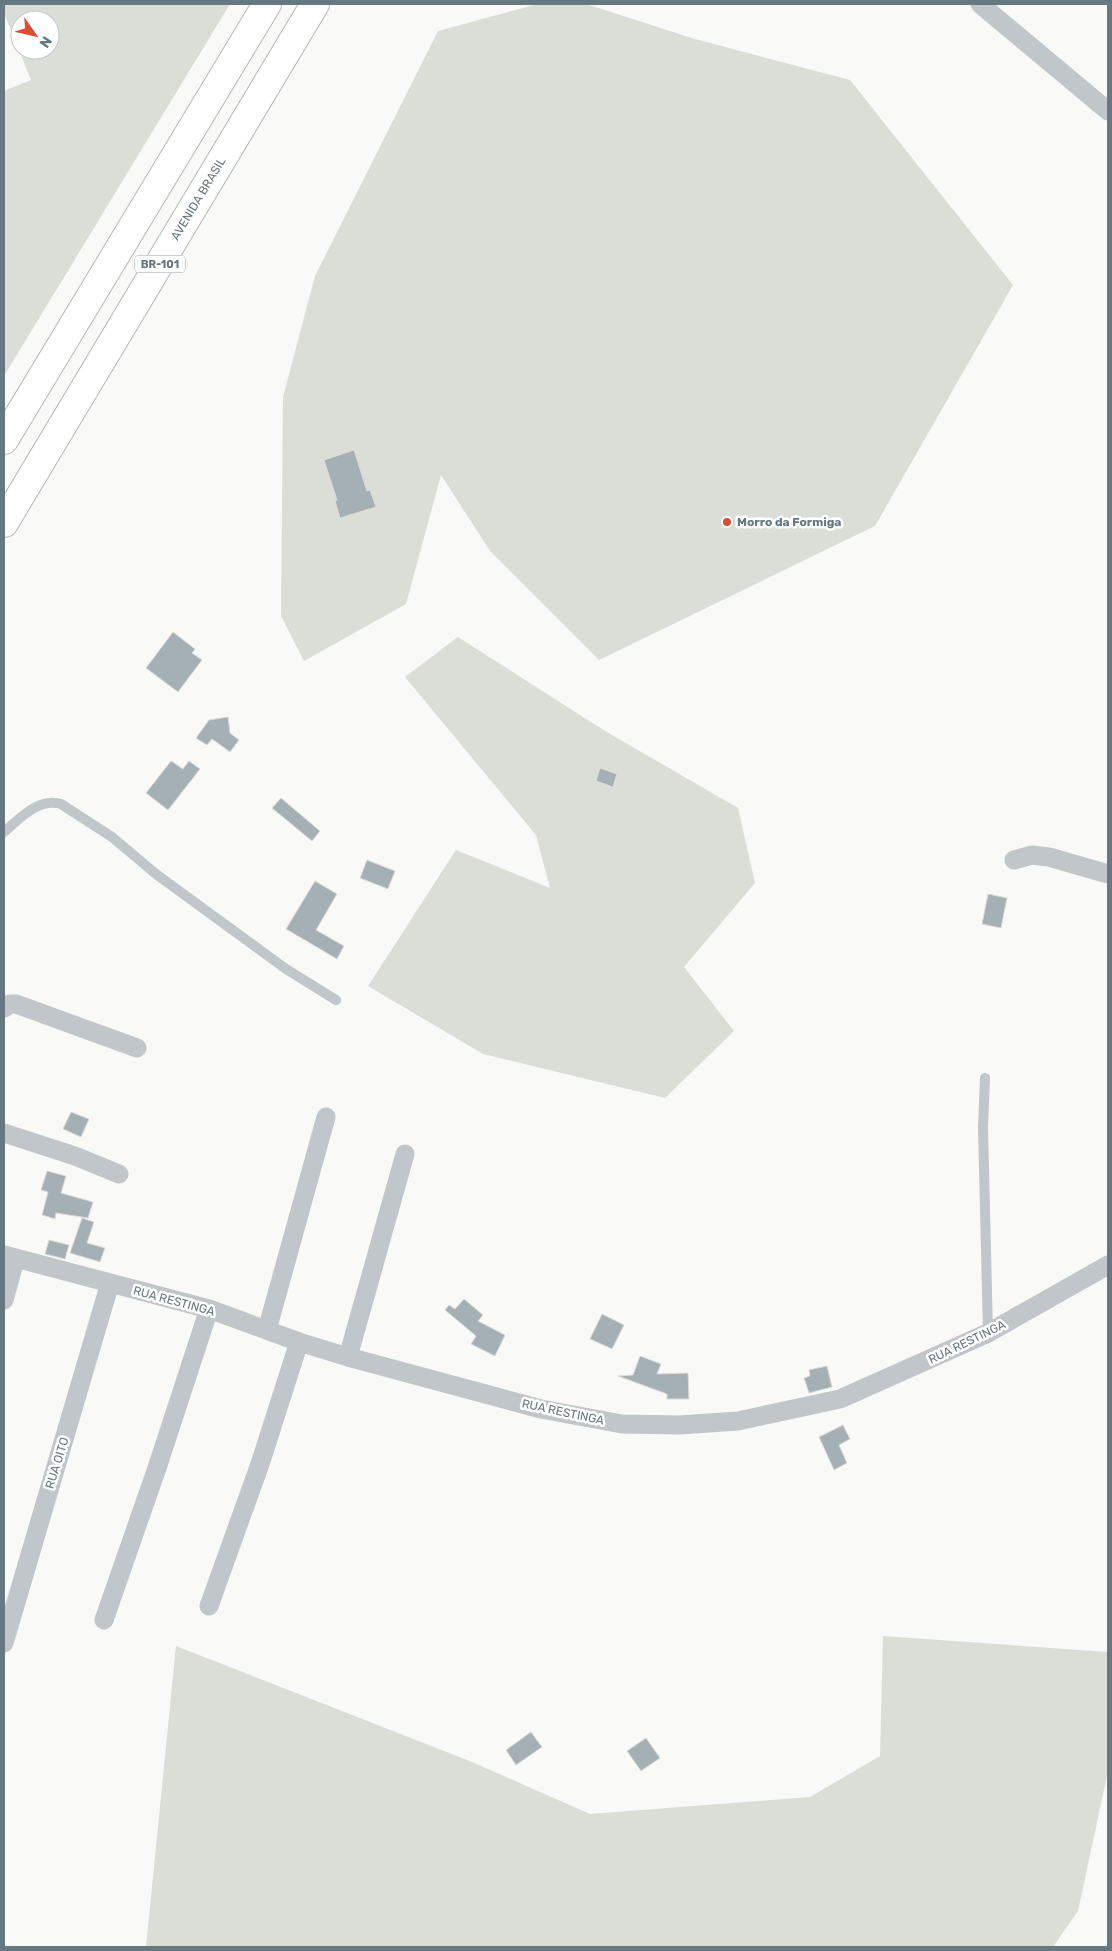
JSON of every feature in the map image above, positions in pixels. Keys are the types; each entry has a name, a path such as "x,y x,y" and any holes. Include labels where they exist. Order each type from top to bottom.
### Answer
{"highway":[{"name":"BR-101","path":"4,440 267,4"},
{"name":"AVENIDA BRASIL","path":"4,523 315,4"}],"street":[{"path":"980,4 1108,111"},
{"path":"1014,860 1032,855 1049,857 1108,874"},
{"path":"4,1008 10,1004 16,1004 137,1048"},
{"path":"267,1330 326,1117"},
{"path":"4,1133 75,1156 119,1174"},
{"path":"348,1357 405,1154"},
{"path":"4,1300 10,1258"},
{"name":"RUA RESTINGA","path":"10,1258 209,1309 299,1342 348,1357 541,1409 622,1424 680,1425 738,1421 840,1399 988,1333 1108,1265"},
{"name":"RUA OITO","path":"4,1643 110,1283"},
{"path":"104,1620 157,1468 209,1309"},
{"path":"209,1606 260,1464 299,1342"}],"lane":[{"path":"4,832 40,804 55,802 61,804 112,837 156,874 286,969 336,1000"},
{"path":"985,1078 983,1127 988,1333"}],"shaded area":[{"path":"4,4 230,4 4,376 4,91 31,80 23,60 60,60 60,10 10,10 10,28 4,13"},
{"path":"538,4 586,4 695,39 850,80 1013,285 875,526 599,660 490,551 441,475 406,604 304,661 281,616 283,397 315,276 438,31"},
{"path":"458,637 605,731 738,808 755,883 684,967 734,1031 665,1098 483,1054 368,986 456,850 550,888 536,835 405,677"},
{"path":"883,1636 1108,1652 1108,1771 1078,1911 1053,1947 146,1947 176,1646 472,1762 590,1814 810,1797 880,1756"}],"building":[{"path":"354,450 367,491 370,490 376,507 340,518 335,501 337,500 324,460"},
{"path":"173,632 195,649 192,653 202,660 178,692 146,668"},
{"path":"228,717 230,733 239,740 230,752 212,739 207,745 196,738 209,720"},
{"path":"171,761 183,769 189,761 200,769 168,810 146,793"},
{"path":"600,768 617,774 613,787 596,781"},
{"path":"281,798 320,831 312,841 272,808"},
{"path":"367,860 395,871 388,889 360,878"},
{"path":"315,881 337,894 316,930 344,946 337,959 286,929"},
{"path":"988,894 1007,898 1001,928 982,924"},
{"path":"71,1112 89,1119 81,1137 63,1129"},
{"path":"47,1171 66,1176 61,1193 93,1202 88,1218 56,1213 55,1219 42,1215 48,1192 41,1190"},
{"path":"82,1218 94,1222 87,1243 105,1248 100,1262 70,1253"},
{"path":"49,1240 69,1245 65,1259 45,1254"},
{"path":"464,1299 483,1315 478,1321 505,1335 495,1356 471,1344 476,1336 445,1310 449,1305 455,1309"},
{"path":"602,1314 624,1325 612,1349 590,1339"},
{"path":"640,1356 661,1364 657,1374 688,1373 689,1399 667,1399 667,1394 618,1376 633,1375"},
{"path":"827,1366 832,1387 809,1393 804,1378 810,1376 809,1370"},
{"path":"843,1425 850,1439 839,1445 847,1463 834,1470 819,1437"},
{"path":"531,1732 542,1747 516,1765 506,1750"},
{"path":"646,1738 660,1758 641,1771 627,1751"}],"place":[{"name":"Morro da Formiga","path":"727,522"}]}
